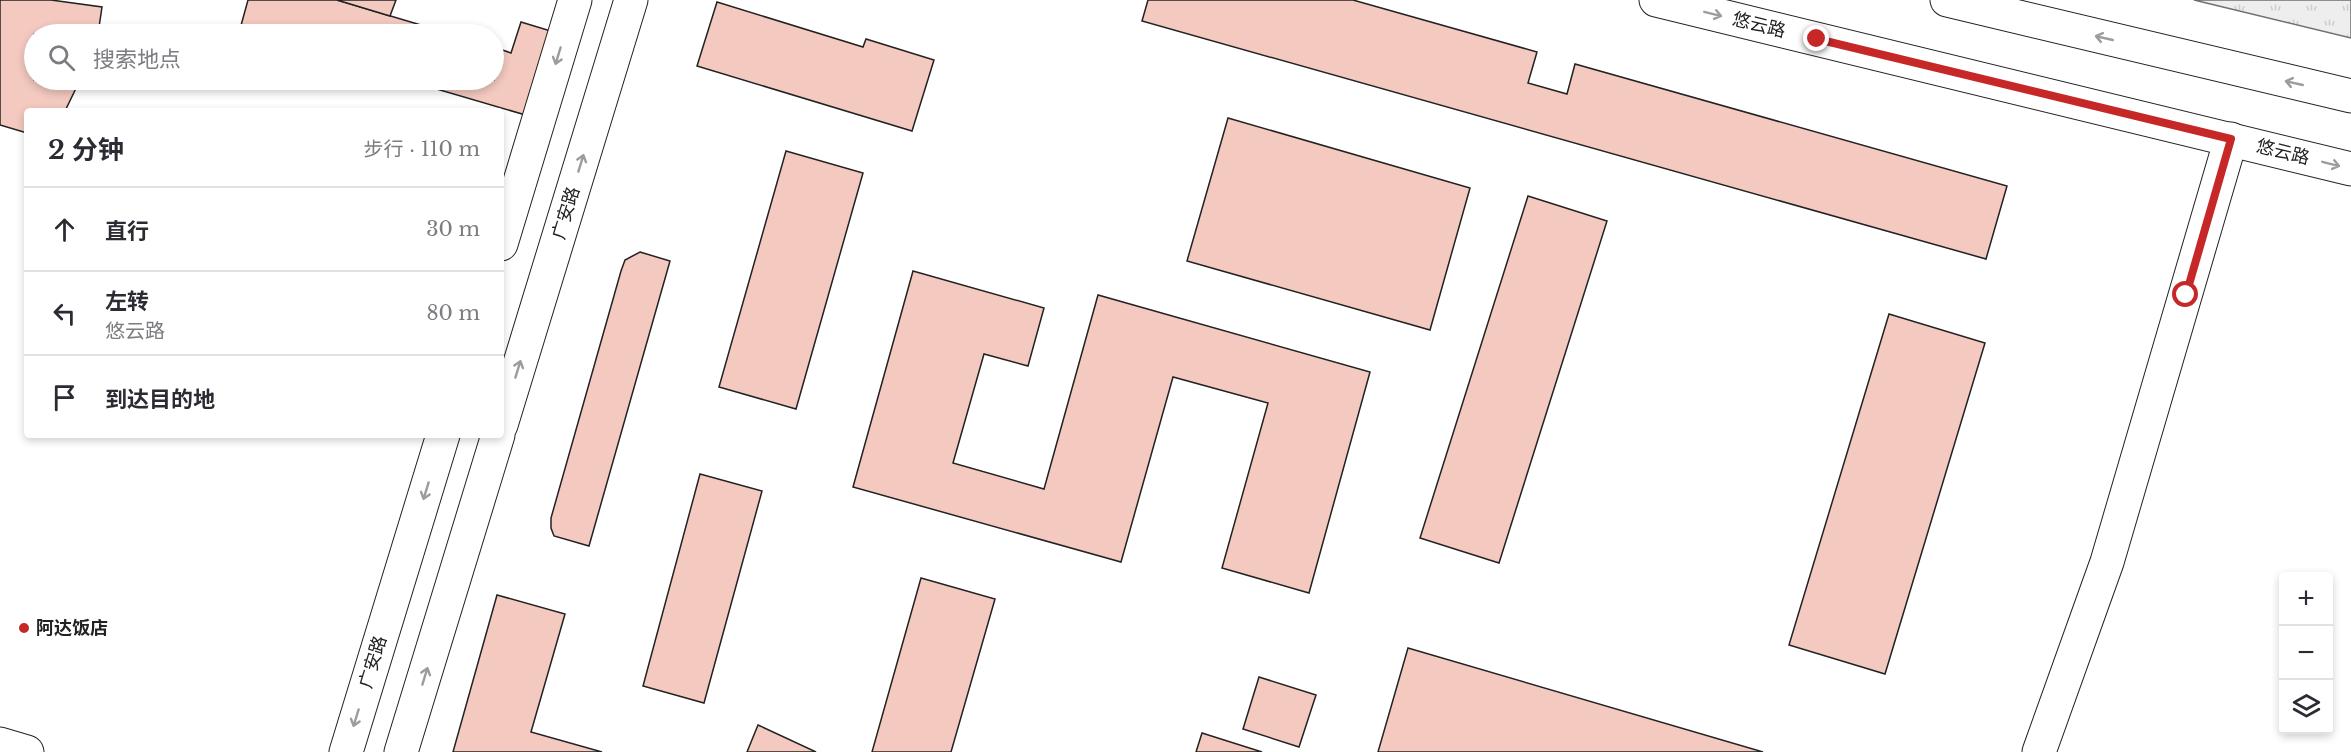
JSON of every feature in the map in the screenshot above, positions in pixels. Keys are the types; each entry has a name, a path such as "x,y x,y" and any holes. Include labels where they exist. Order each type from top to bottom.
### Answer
{"street":[{"path":"504,234 576,0"},
{"name":"广安路","path":"504,415 631,0"},
{"name":"悠云路","path":"1656,0 2351,169"},
{"path":"1947,0 2351,96"},
{"path":"2039,752 2108,562 2231,139"},
{"name":"广安路","path":"346,752 442,438"},
{"path":"401,752 497,438"},
{"path":"0,744 27,752"}],"green space":[{"path":"2194,0 2351,0 2351,38"}],"building":[{"path":"0,0 51,0 102,7 99,24 24,24 24,90 75,90 66,108 24,108 24,132 0,125"},
{"path":"248,0 337,0 417,24 241,24"},
{"path":"337,0 396,0 390,16"},
{"path":"1148,0 1353,0 1537,52 1528,83 1567,94 1575,64 2007,186 1986,259 1142,21"},
{"path":"717,2 863,47 866,39 934,60 912,131 697,66"},
{"path":"521,22 554,32 529,116 440,90 504,90 504,51 511,53"},
{"path":"1228,118 1470,188 1430,330 1187,261"},
{"path":"786,151 863,173 796,409 719,387"},
{"path":"1528,196 1607,221 1499,563 1420,538"},
{"path":"640,252 670,261 589,546 554,536 551,518 621,271 625,260"},
{"path":"913,271 1044,308 1028,366 984,354 953,463 1044,489 1098,295 1370,372 1309,593 1222,568 1268,403 1173,377 1121,562 853,487"},
{"path":"1889,314 1985,343 1885,674 1789,645"},
{"path":"700,474 762,491 704,703 643,686"},
{"path":"921,578 995,599 951,752 872,752"},
{"path":"497,595 565,614 531,732 602,752 453,752"},
{"path":"1408,648 1763,752 1378,752"},
{"path":"1259,677 1316,695 1299,747 1243,729"},
{"path":"758,725 816,752 747,752"},
{"path":"1202,733 1262,752 1196,752"}],"place":[{"name":"阿达饭店","path":"24,628"}],"route":[{"path":"1817,39 2231,139 2186,295"}]}
